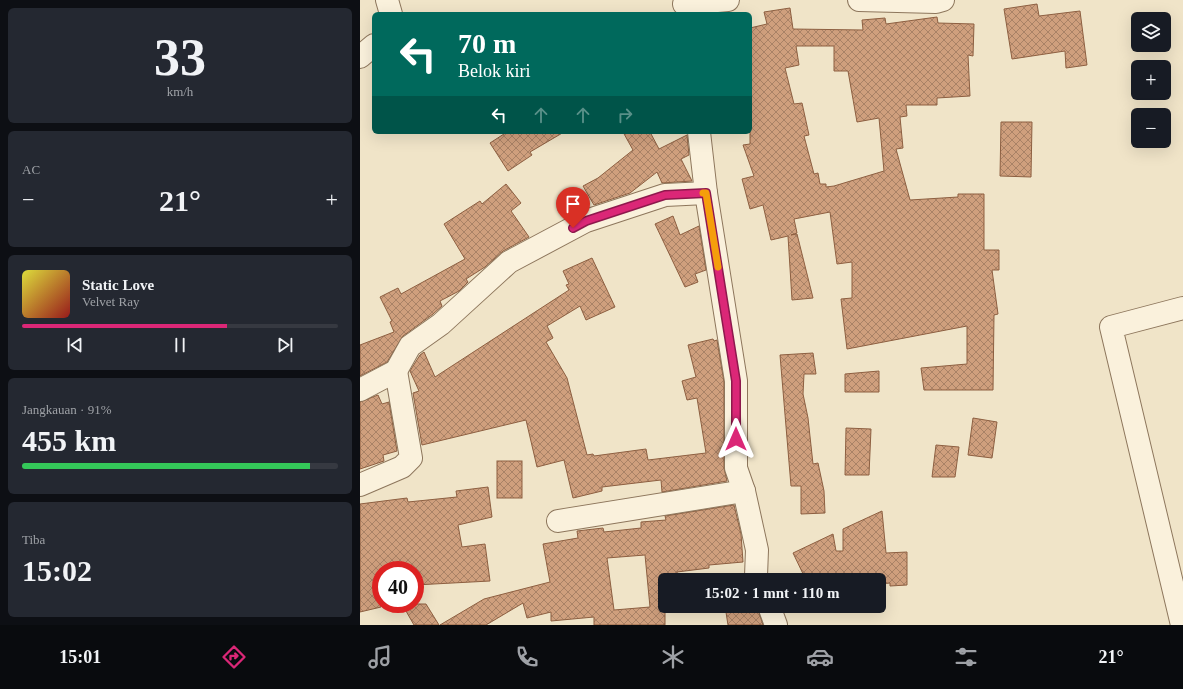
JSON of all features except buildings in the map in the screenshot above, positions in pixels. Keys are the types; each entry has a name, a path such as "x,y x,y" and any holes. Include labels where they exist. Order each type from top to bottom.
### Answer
{"street":[{"path":"387,0 390,12"},
{"path":"684,6 728,0"},
{"path":"859,0 865,2 936,2 943,0"},
{"path":"360,57 372,47"},
{"path":"699,134 706,193 736,381 736,468 744,491 757,550 756,573"},
{"path":"360,390 396,371 410,346 442,324 509,262 586,221 665,195 706,193"},
{"path":"1182,625 1111,327 1183,308"},
{"path":"360,485 402,467 411,458 396,371"},
{"path":"558,521 744,491"},
{"path":"771,613 776,625"}],"slow traffic":[{"path":"703,193 706,193 718,267"}],"route":[{"path":"573,228 586,221 665,195 706,193 736,381 736,439"}]}
